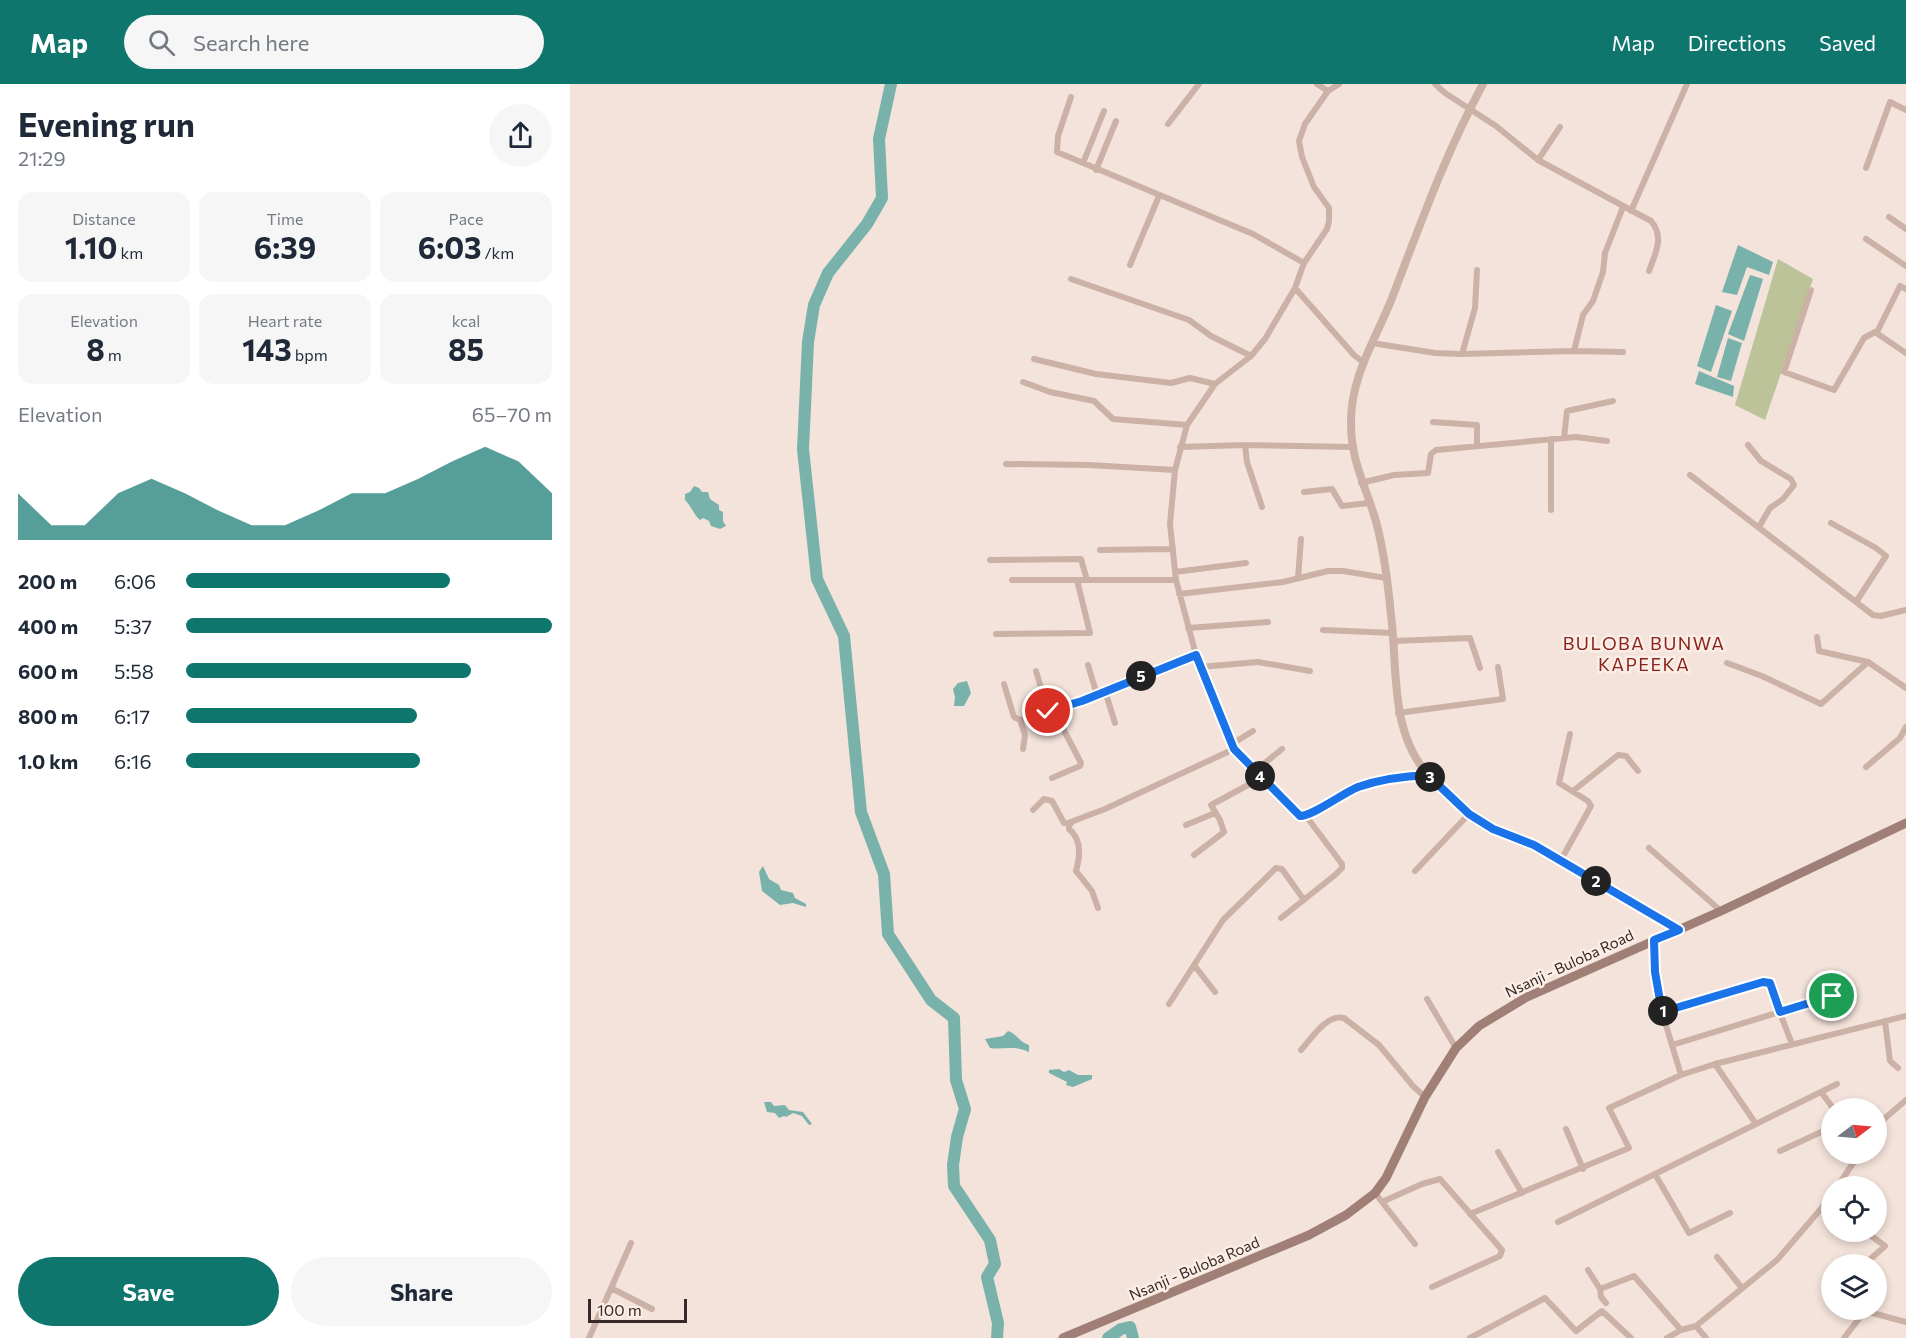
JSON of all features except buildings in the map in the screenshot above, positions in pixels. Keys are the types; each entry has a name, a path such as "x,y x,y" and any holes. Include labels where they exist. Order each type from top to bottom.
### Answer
{"main road":[{"name":"Nsanji - Buloba Road","path":"1063,1338 1094,1327 1309,1235 1346,1215 1375,1192 1386,1178 1425,1097 1456,1048 1479,1026 1525,998 1721,911 1906,823"}],"street":[{"path":"1168,124 1199,84"},
{"path":"1317,84 1328,92"},
{"path":"1339,84 1328,92 1305,124 1299,141 1314,187 1329,208 1327,229 1304,263 1295,288 1276,323 1251,356 1215,384 1187,425 1175,470 1170,524 1176,580 1196,655 1233,746 1294,812 1300,816 1306,816 1358,787 1402,776 1428,775"},
{"path":"1435,84 1496,126 1538,160 1651,221 1658,232 1659,245 1649,271"},
{"path":"1483,84 1470,108 1423,215 1364,363 1352,402 1353,447 1361,483 1376,521 1386,578 1394,637 1398,713 1411,749 1428,775 1469,814 1493,829 1534,845 1679,930"},
{"path":"1631,211 1687,84"},
{"path":"1071,97 1058,136 1057,152 1253,234 1304,263"},
{"path":"1866,168 1890,102 1906,110"},
{"path":"1083,163 1104,111"},
{"path":"1096,170 1116,121"},
{"path":"1538,160 1560,127"},
{"path":"1130,265 1159,196"},
{"path":"1574,351 1582,315 1593,301 1603,272 1605,253 1623,207"},
{"path":"1889,217 1906,228"},
{"path":"1866,239 1906,266"},
{"path":"1462,354 1475,308 1477,270"},
{"path":"1071,279 1189,320 1211,336 1251,356"},
{"path":"1811,290 1784,372 1834,390 1863,338 1877,332 1900,286 1906,289"},
{"path":"1295,288 1354,355 1364,363"},
{"path":"1877,332 1906,353"},
{"path":"1372,344 1462,354 1623,352"},
{"path":"1034,359 1096,374 1171,383 1190,378 1215,384"},
{"path":"1023,382 1050,392 1094,401 1113,419 1187,425"},
{"path":"1564,438 1567,411 1613,401"},
{"path":"1433,422 1477,425 1477,446"},
{"path":"1361,483 1394,474 1428,473 1431,454 1436,450 1576,437 1607,441"},
{"path":"1551,439 1551,510"},
{"path":"1180,447 1245,445 1353,447"},
{"path":"1245,445 1247,462 1262,507"},
{"path":"1748,445 1761,461 1791,479 1794,485 1783,499 1770,508 1759,527"},
{"path":"1006,464 1089,465 1175,470"},
{"path":"1690,475 1877,616 1906,609"},
{"path":"1304,492 1332,489 1342,506 1369,503"},
{"path":"1831,523 1886,556 1856,602"},
{"path":"1298,578 1301,539"},
{"path":"1100,550 1173,549"},
{"path":"990,560 1081,559 1086,580"},
{"path":"1175,572 1246,563"},
{"path":"1179,594 1282,582 1328,572 1343,571 1386,578"},
{"path":"1012,580 1176,580"},
{"path":"996,634 1090,633 1077,580"},
{"path":"1188,628 1268,622"},
{"path":"1323,630 1394,637 1470,638 1480,668"},
{"path":"1817,637 1819,651 1868,662 1906,688"},
{"path":"1004,684 1014,717 1020,720 1097,695 1196,655"},
{"path":"1200,666 1258,662 1310,671"},
{"path":"1727,663 1762,676 1821,704 1868,662"},
{"path":"1088,665 1097,695"},
{"path":"1398,713 1503,699 1498,667"},
{"path":"1036,671 1048,711"},
{"path":"1105,691 1115,723"},
{"path":"1052,778 1081,764 1056,715 1058,707"},
{"path":"1020,720 1025,735 1023,749"},
{"path":"1866,767 1900,738 1906,727"},
{"path":"1034,810 1044,799 1052,801 1065,823 1072,822 1105,809 1233,746 1253,731"},
{"path":"1561,860 1591,809 1588,801 1559,783 1570,734"},
{"path":"1255,771 1282,749"},
{"path":"1573,791 1618,755 1626,756 1638,771"},
{"path":"1194,855 1224,832 1211,805 1261,778"},
{"path":"1186,825 1215,813"},
{"path":"1415,872 1469,814"},
{"path":"1281,918 1342,868 1342,864 1306,816"},
{"path":"1072,822 1069,829 1075,834 1079,844 1076,871 1092,891 1098,908"},
{"path":"1649,848 1721,911"},
{"path":"1169,1004 1223,920 1276,868 1282,869 1304,900"},
{"path":"1654,940 1655,972 1662,1012 1681,1075"},
{"path":"1194,964 1215,992"},
{"path":"1662,1012 1768,982 1792,1044"},
{"path":"1672,1045 1832,996"},
{"path":"1427,999 1456,1048"},
{"path":"1470,1214 1629,1148 1609,1108 1681,1075 1715,1064 1906,1016"},
{"path":"1301,1050 1330,1020 1337,1017 1344,1018 1379,1045 1425,1097"},
{"path":"1886,1021 1890,1061 1898,1068"},
{"path":"1715,1064 1756,1124"},
{"path":"1558,1222 1837,1084"},
{"path":"1821,1092 1826,1098"},
{"path":"1887,1116 1906,1100"},
{"path":"1566,1129 1583,1169"},
{"path":"1780,1151 1821,1132"},
{"path":"1498,1152 1522,1193"},
{"path":"1654,1174 1689,1233 1730,1213"},
{"path":"1384,1201 1438,1179 1442,1180 1502,1250 1502,1255 1432,1287"},
{"path":"1375,1192 1415,1244"},
{"path":"1667,1338 1681,1330 1696,1326 1777,1260 1821,1211"},
{"path":"1877,1254 1885,1246 1880,1242"},
{"path":"589,1338 631,1243"},
{"path":"1717,1257 1742,1288"},
{"path":"1588,1270 1606,1303"},
{"path":"1600,1289 1634,1276 1681,1330"},
{"path":"611,1288 652,1309"},
{"path":"1470,1338 1545,1298 1576,1331 1602,1311 1631,1338"},
{"path":"1844,1338 1865,1311 1906,1321"},
{"path":"1696,1326 1706,1338"}],"green space":[{"path":"1778,259 1813,279 1765,420 1735,405"}],"water":[{"path":"1738,245 1773,262 1769,275 1747,267 1737,295 1722,292"},
{"path":"1750,275 1763,279 1744,341 1728,334"},
{"path":"1716,305 1732,311 1711,372 1697,366"},
{"path":"1728,338 1742,343 1731,381 1717,377"},
{"path":"1699,371 1734,386 1733,397 1695,384"},
{"path":"694,486 702,492 708,492 710,499 719,505 726,526 720,529 711,526 709,521 703,518 700,520 696,516 685,500 685,494 690,492"},
{"path":"967,681 971,693 964,706 954,706 953,689 958,683"},
{"path":"763,866 769,879 779,885 781,890 793,893 795,898 806,904 806,907 793,903 780,905 762,891 759,872"},
{"path":"1008,1031 1029,1045 1029,1052 1014,1048 990,1048 985,1039 1003,1036"},
{"path":"1059,1069 1064,1072 1069,1070 1078,1075 1092,1075 1092,1079 1073,1087 1066,1085 1067,1082 1049,1073 1049,1070"},
{"path":"764,1102 771,1102 774,1106 785,1105 789,1110 803,1112 812,1124 809,1125 802,1116 793,1113 779,1118 775,1113 767,1112"}],"waterway":[{"path":"891,84 879,139 882,198 867,224 828,273 814,305 808,342 803,449 817,579 844,636 861,812 884,874 888,934 931,1000 954,1018 956,1080 965,1109 957,1137 953,1165 954,1186 990,1240 995,1264 987,1277 998,1323 997,1338"},
{"path":"1108,1338 1121,1329 1130,1327 1133,1338"}],"district":[{"name":"BULOBA BUNWA KAPEEKA","path":"1644,653"}],"route":[{"path":"1048,711 1082,701 1196,655 1234,749 1300,816 1306,816 1358,787 1402,776 1428,775 1469,814 1493,829 1534,845 1679,930 1654,940 1655,972 1662,1012 1763,982 1770,983 1780,1012 1832,996"}]}
